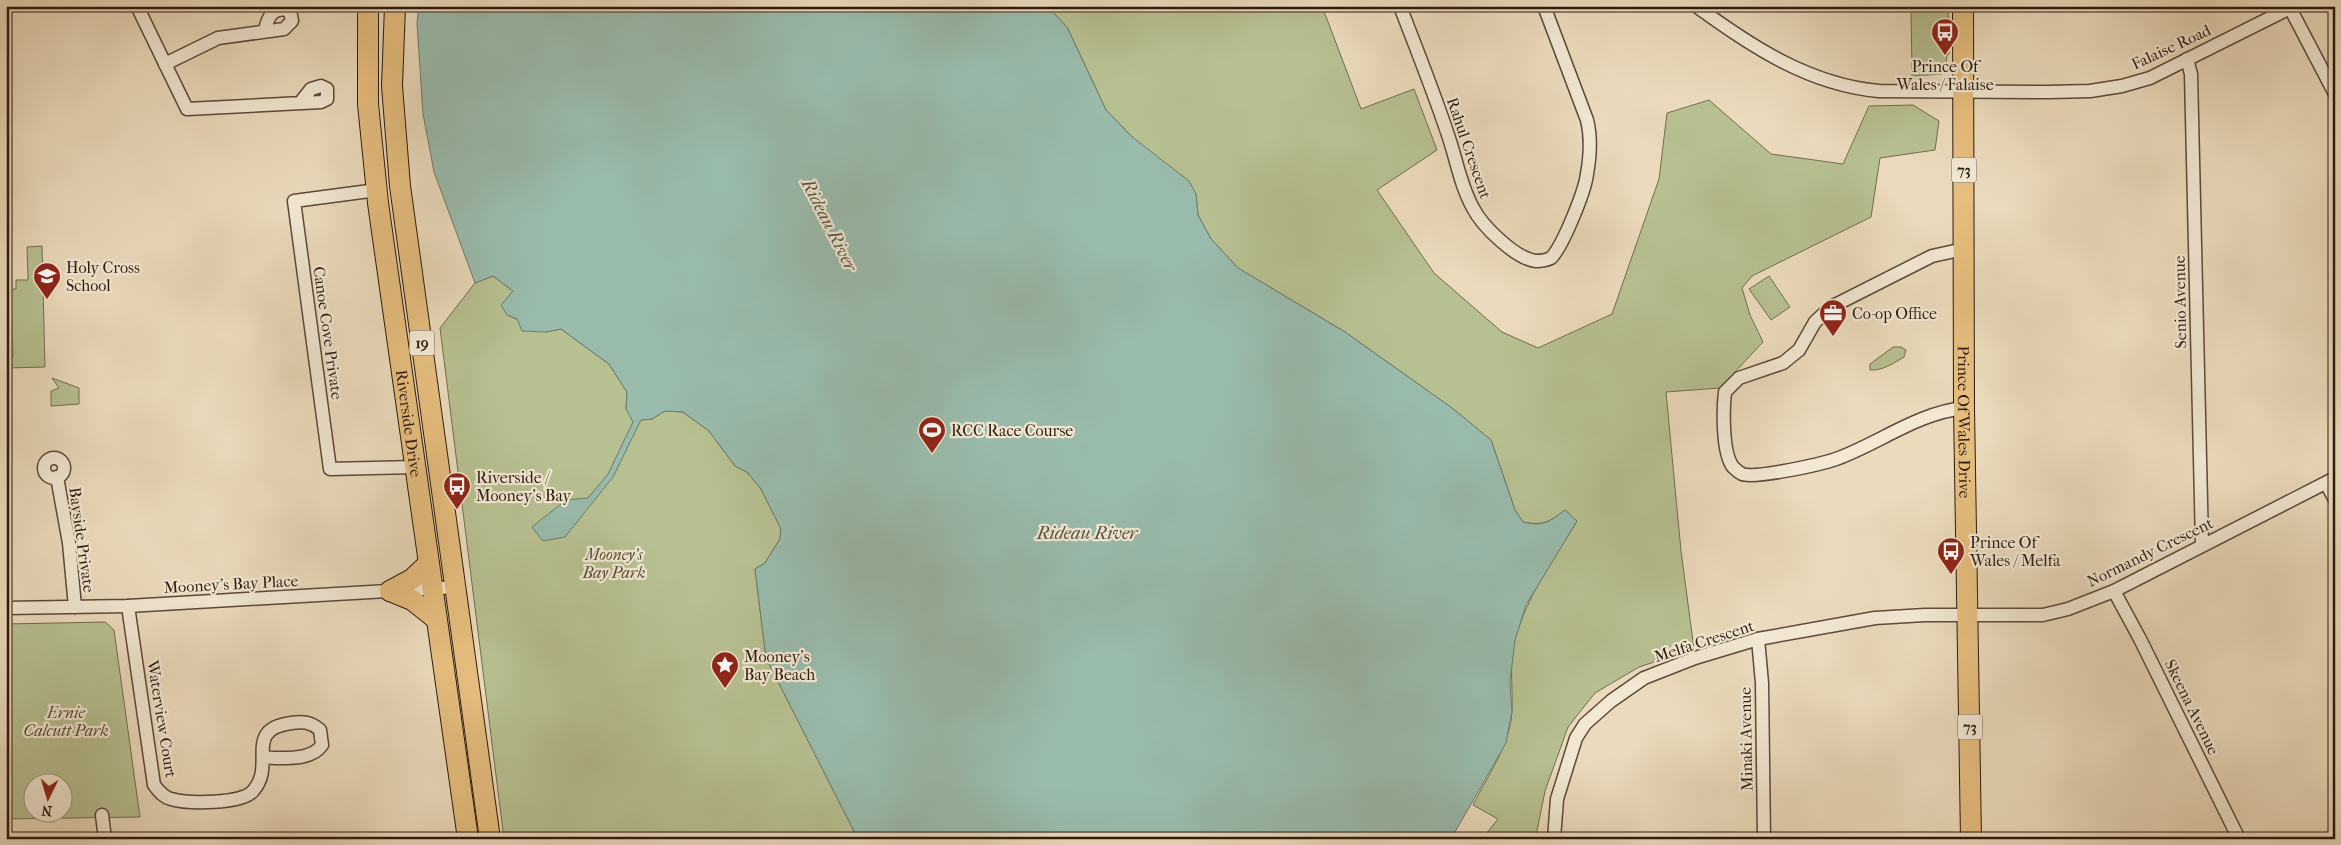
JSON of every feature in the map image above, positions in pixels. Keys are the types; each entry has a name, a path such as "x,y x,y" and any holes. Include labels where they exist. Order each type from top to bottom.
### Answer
{"main road":[{"name":"Riverside Drive","path":"368,6 368,104 377,190 468,839"},
{"name":"Riverside Drive","path":"395,6 392,77 396,148 490,839"},
{"name":"Prince Of Wales Drive","path":"1963,6 1964,408 1969,615 1971,839"},
{"path":"390,591 412,579 428,564"},
{"path":"390,591 412,600 436,619"}],"street":[{"path":"137,6 187,108 300,103"},
{"name":"Rahul Crescent","path":"1400,6 1473,210 1484,224 1503,242 1524,258 1536,261 1551,258 1563,242 1587,175 1589,133 1587,120 1544,6"},
{"name":"Falaise Road","path":"1696,6 1774,59 1820,78 1854,88 1964,92 2090,91 2122,86 2150,78 2292,7"},
{"path":"2292,7 2335,94"},
{"path":"166,64 218,38 265,31"},
{"name":"Senio Avenue","path":"2187,59 2191,74 2202,544"},
{"name":"Canoe Cove Private","path":"377,190 294,201 330,470 415,466"},
{"path":"1964,249 1932,256 1831,307 1815,322 1799,350 1783,363 1739,378 1725,392 1723,410 1728,458 1734,467 1743,474 1759,476 1836,459 1926,416 1946,410 1964,408"},
{"name":"Bayside Private","path":"57,477 69,543 74,607"},
{"path":"2330,481 2335,500"},
{"name":"Normandy Crescent","path":"1969,615 2043,615 2068,609 2114,591 2202,544 2330,481"},
{"name":"Mooney's Bay Place","path":"6,608 128,606 457,586"},
{"name":"Skeena Avenue","path":"2114,591 2240,839"},
{"name":"Waterview Court","path":"128,606 154,785 160,794 170,799 184,802 243,799 252,793 258,785 265,735 277,725 306,722 320,730 322,745 314,754 263,758"},
{"name":"Melfa Crescent","path":"1554,839 1557,799 1576,738 1585,724 1611,701 1644,678 1695,658 1758,639 1875,618 1969,615"},
{"name":"Minaki Avenue","path":"1758,639 1762,683 1764,839"},
{"path":"102,815 105,839"}],"green space":[{"path":"1047,6 1322,6 1361,109 1414,89 1437,150 1377,190 1434,273 1502,332 1538,348 1612,314 1659,179 1667,113 1709,100 1771,154 1843,164 1869,106 1913,105 1939,121 1935,150 1880,158 1871,217 1752,276 1742,288 1750,315 1763,342 1720,388 1666,392 1681,551 1694,649 1639,667 1595,693 1568,727 1545,791 1537,831 1538,839 1482,839 1498,819 1473,805 1503,748 1507,736 1512,711 1512,656 1520,623 1542,578 1577,521 1565,510 1546,522 1536,524 1523,522 1515,510 1491,440 1452,408 1345,332 1238,268 1211,239 1198,215 1196,194 1131,136 1106,110 1067,27"},
{"path":"1911,6 1948,6 1949,54 1947,55 1946,65 1942,74 1912,76"},
{"path":"42,246 45,367 6,368 6,358 13,357 11,289 16,289 16,280 28,280 27,247"},
{"name":"Mooney's Bay Park","path":"493,276 513,291 507,315 546,332 561,329 609,364 627,392 626,409 641,420 652,419 665,411 683,412 709,431 735,466 747,472 761,489 781,528 780,539 765,563 755,569 766,658 858,839 504,839 440,328 475,283"},
{"path":"1769,276 1790,307 1771,320 1749,289"},
{"path":"1893,347 1901,347 1906,350 1904,357 1883,368 1870,370 1870,364"},
{"path":"52,378 79,388 79,404 51,406 51,391 59,388"},
{"name":"Ernie Calcutt Park","path":"105,622 114,630 140,817 72,818 72,772 22,772 22,819 6,819 6,624"}],"water":[{"name":"Rideau River","path":"419,6 1047,6 1067,27 1106,110 1131,136 1189,181 1196,194 1198,215 1211,239 1238,268 1345,332 1452,408 1491,440 1515,510 1523,522 1541,524 1555,518 1565,510 1577,521 1526,605 1515,640 1510,681 1512,711 1506,743 1451,839 858,839 766,658 755,569 765,563 780,539 781,529 761,489 747,472 735,466 709,431 683,412 665,411 652,419 641,420 613,477 565,537 543,541 532,527 566,500 588,498 608,474 633,422 626,409 627,392 609,364 561,329 546,332 522,331 517,319 507,315 501,305 513,291 493,276 475,283 434,172 423,114 417,23"}],"place":[{"name":"Prince Of Wales / Falaise","path":"1945,56"},
{"name":"Holy Cross School","path":"47,300"},
{"name":"Co-op Office","path":"1833,337"},
{"name":"RCC Race Course","path":"932,454"},
{"name":"Riverside / Mooney's Bay","path":"457,510"},
{"name":"Prince Of Wales / Melfa","path":"1951,575"},
{"name":"Mooney's Bay Beach","path":"725,689"}]}
